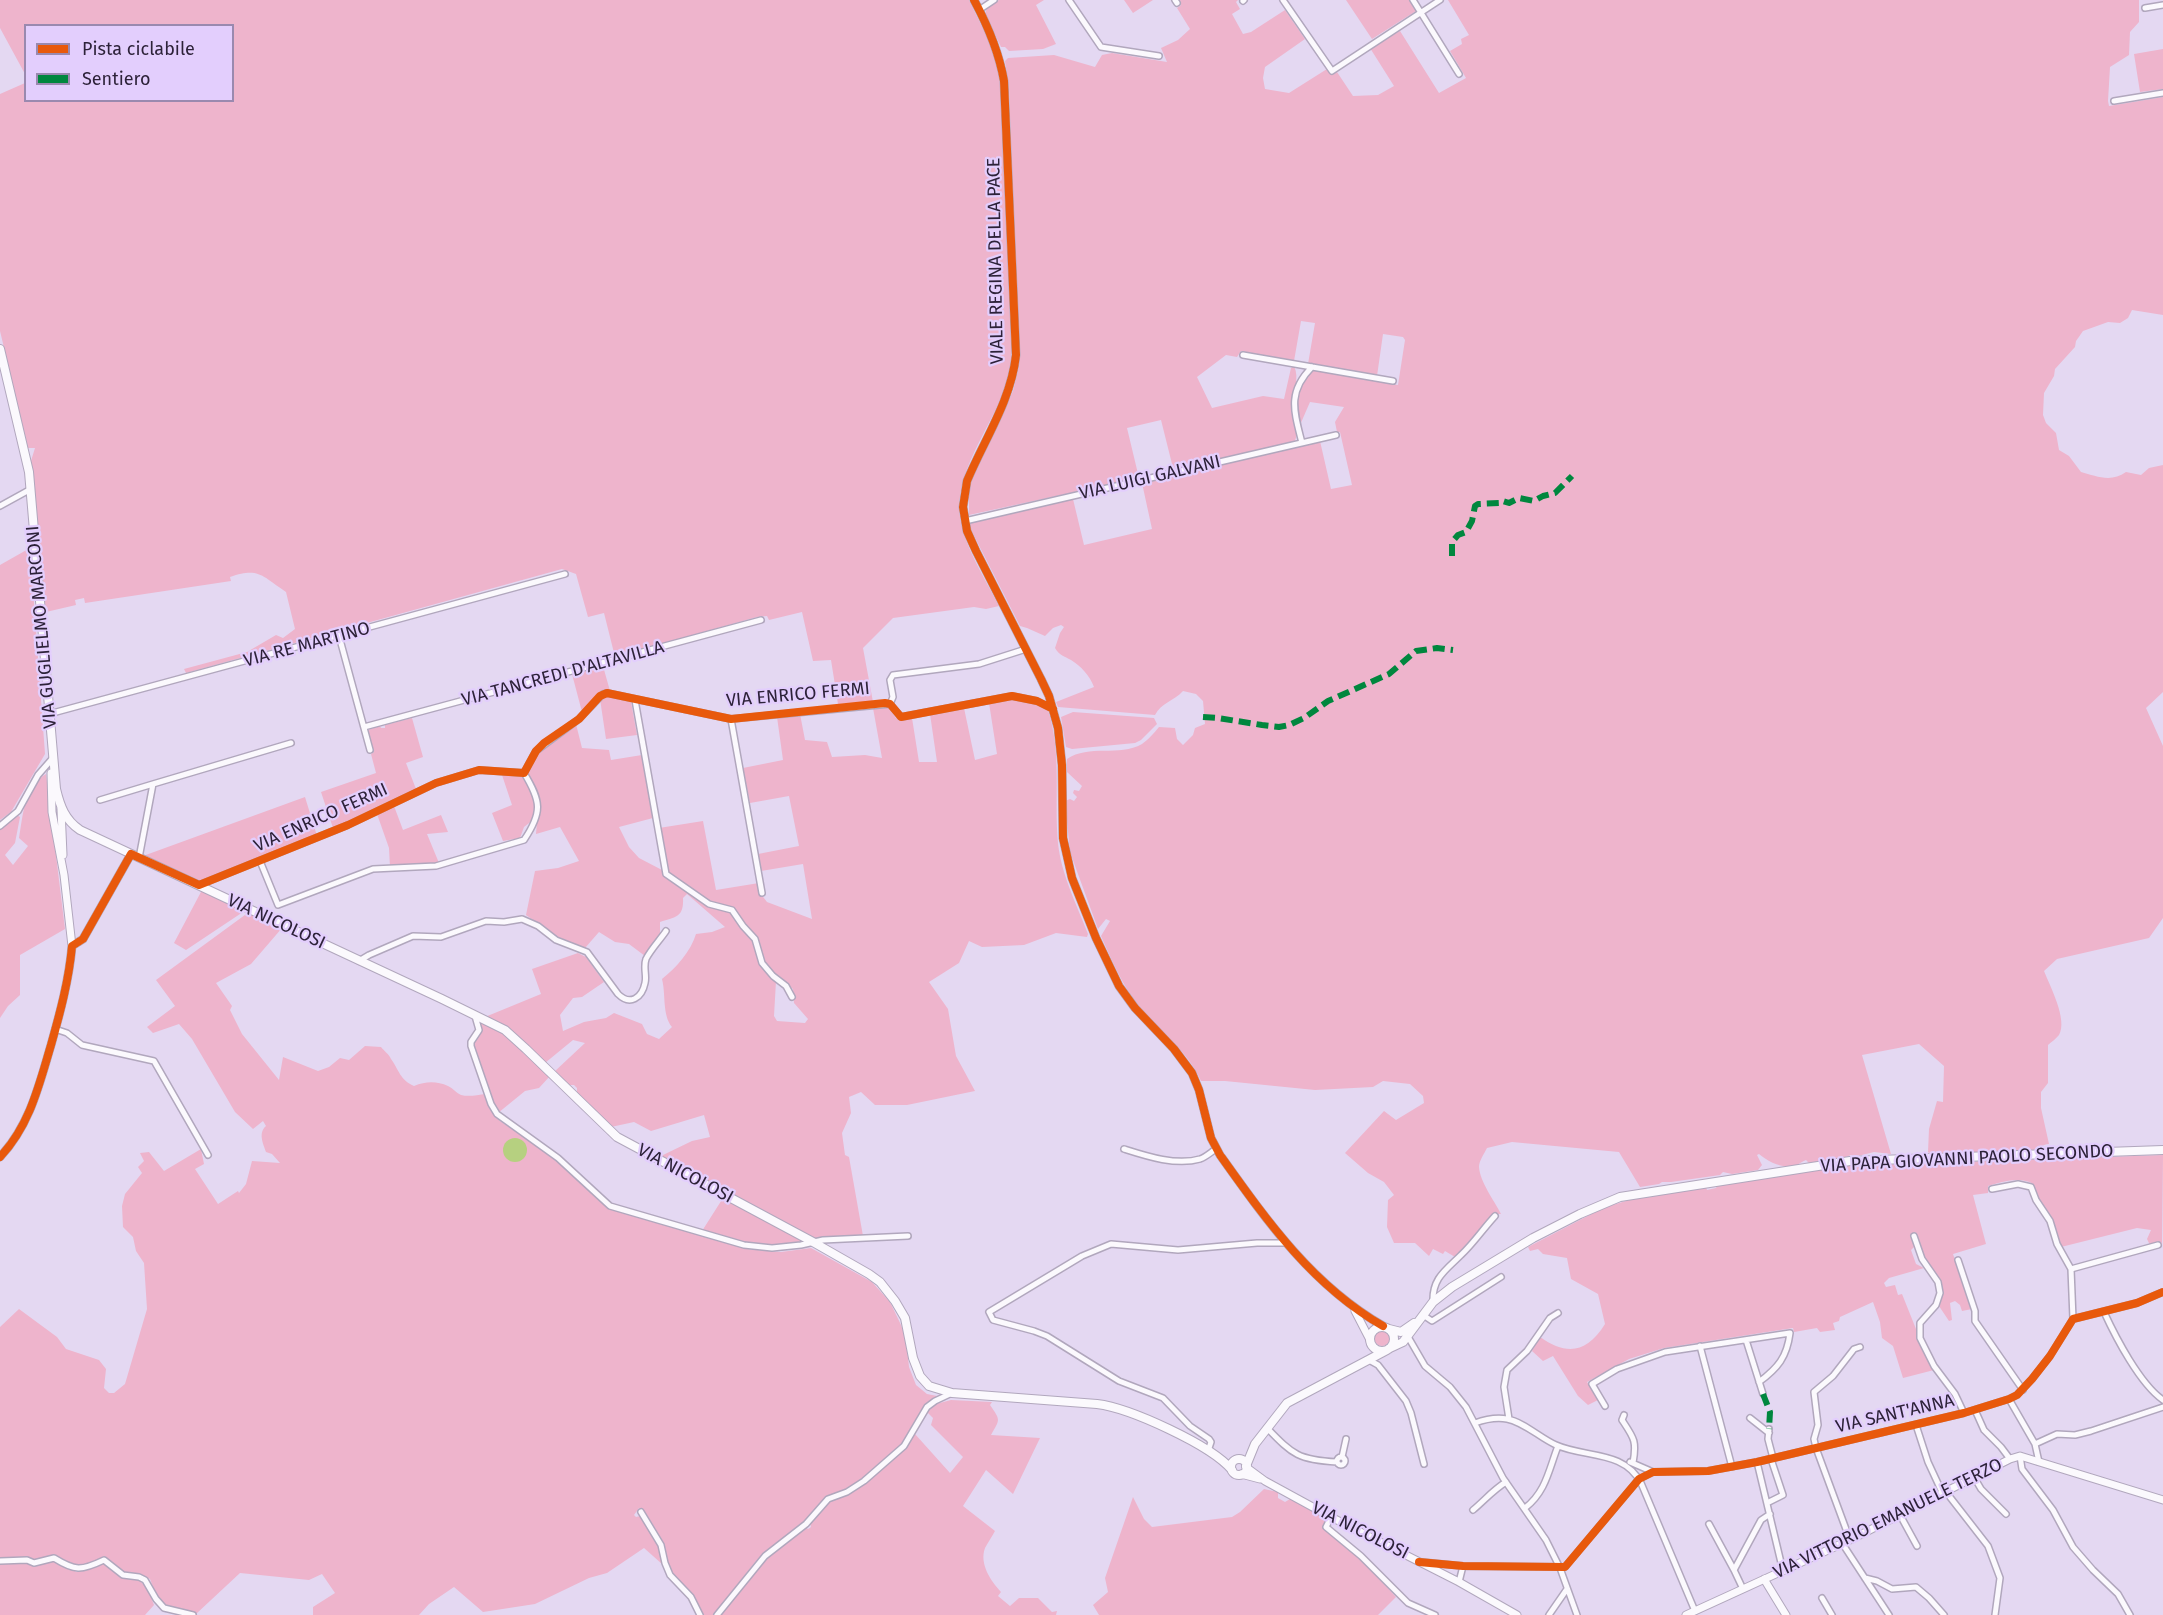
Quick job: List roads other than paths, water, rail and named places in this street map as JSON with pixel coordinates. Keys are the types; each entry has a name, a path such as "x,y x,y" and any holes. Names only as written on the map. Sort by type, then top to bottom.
{"main road":[{"name":"VIA GUGLIELMO MARCONI","path":"0,349 29,472 52,759 61,808 72,825 135,856"},
{"name":"VIA NICOLOSI","path":"135,856 505,1030 617,1137 869,1274 887,1290 905,1318 913,1358 920,1376 929,1386 952,1393 1110,1405 1142,1416 1210,1453"},
{"name":"VIA PAPA GIOVANNI PAOLO SECONDO","path":"1405,1334 1434,1302 1452,1287 1533,1238 1605,1202 1636,1193 1850,1161 2160,1150"},
{"path":"1210,1453 1236,1474 1244,1469 1255,1444 1282,1408 1292,1400 1359,1363 1403,1342 1405,1334 1379,1327 1372,1332 1370,1353 1359,1363"},
{"path":"1370,1342 1378,1350 1386,1350 1391,1346 1394,1337 1386,1328"},
{"path":"1232,1470 1232,1463 1255,1444"},
{"path":"1210,1453 1242,1460 1244,1469"}],"street":[{"name":"VIALE REGINA DELLA PACE","path":"974,0 997,51 1004,81 1016,355 1008,392 967,481 964,496 964,521 976,551 1041,679 1053,709 1062,752 1063,838 1072,878 1096,938 1119,986 1135,1008 1174,1049 1192,1073 1216,1149 1285,1243 1314,1275 1349,1304"},
{"path":"979,10 994,0"},
{"path":"1070,0 1101,47 1159,56"},
{"path":"1283,0 1332,71 1440,0"},
{"path":"1413,0 1459,74"},
{"path":"2145,8 2163,5"},
{"path":"2114,101 2163,93"},
{"path":"1243,355 1393,381"},
{"path":"1296,364 1299,380 1295,404 1302,442"},
{"path":"1299,380 1312,367"},
{"name":"VIA LUIGI GALVANI","path":"964,521 1336,435"},
{"path":"0,506 31,489"},
{"name":"VIA RE MARTINO","path":"49,714 565,574"},
{"name":"VIA TANCREDI D'ALTAVILLA","path":"364,728 761,620"},
{"path":"339,636 370,750"},
{"path":"890,704 893,697 890,680 893,675 980,664 1026,649"},
{"name":"VIA ENRICO FERMI","path":"199,885 348,825 436,783 479,770 524,773 536,751 579,719 600,696 607,693 731,719 890,704 901,717 1012,696 1037,701 1053,709"},
{"path":"635,700 666,874 709,904 732,910 755,939 762,963 786,986 792,997"},
{"path":"731,719 762,893"},
{"path":"100,800 291,742"},
{"path":"0,826 18,811 38,775 52,759"},
{"path":"52,759 52,812 64,875"},
{"path":"260,861 278,905 373,869 436,866 524,840 536,819 538,807 537,796 524,773"},
{"path":"72,946 83,939 135,856 153,784"},
{"path":"0,1157 13,1141 36,1098 70,969 72,946 64,875 61,808"},
{"path":"359,961 413,936 441,937 486,921 522,920 538,926 556,940 587,952 618,994 628,1001 636,999 644,986 645,962 666,932"},
{"path":"474,1014 479,1030 471,1046 491,1104 497,1114 558,1158 610,1206 744,1245 772,1248 813,1242 908,1236"},
{"path":"55,1029 66,1033 82,1045 154,1061 208,1155"},
{"path":"1124,1149 1185,1161 1199,1159 1216,1149"},
{"path":"1992,1189 2018,1184 2031,1187 2036,1200 2050,1221 2057,1244 2071,1269 2073,1318 2137,1303 2163,1292"},
{"path":"1434,1302 1433,1296 1440,1275 1495,1216"},
{"path":"1914,1236 1922,1259 1938,1282 1940,1293 1936,1305 1920,1323 1920,1338 1934,1366 1955,1394 1964,1413"},
{"path":"1210,1453 1209,1439 1190,1426 1163,1398 1119,1381 1034,1330 993,1320 989,1312 1082,1256 1111,1244 1178,1250 1257,1243 1285,1243"},
{"path":"2071,1269 2158,1245"},
{"path":"1958,1260 1975,1321 2023,1390"},
{"path":"1422,1316 1432,1321 1502,1277"},
{"path":"1349,1304 1386,1328"},
{"path":"1349,1304 1361,1321 1370,1342"},
{"path":"2104,1312 2114,1334 2152,1392 2163,1400"},
{"path":"1509,1419 1504,1387 1505,1376 1512,1365 1527,1351 1550,1318 1558,1313"},
{"name":"VIA SANT'ANNA","path":"1653,1472 1708,1471 1757,1462 1964,1413 2009,1399 2023,1390 2050,1356 2073,1318"},
{"path":"1605,1406 1592,1384 1631,1364 1665,1352 1790,1333 1784,1360 1759,1382"},
{"path":"1405,1334 1425,1366 1455,1393 1475,1423 1506,1482 1539,1530 1560,1568 1576,1615"},
{"path":"1746,1340 1763,1394"},
{"path":"1700,1346 1732,1467"},
{"path":"1850,1540 1816,1448 1814,1439 1818,1419 1814,1392 1833,1376 1854,1349 1860,1347"},
{"path":"1385,1373 1381,1364 1386,1350"},
{"path":"1369,1359 1385,1373 1406,1401 1424,1464"},
{"path":"717,1615 765,1556 806,1524 828,1499 847,1492 864,1481 904,1446 927,1407 952,1393"},
{"path":"2009,1399 2036,1444 2039,1461"},
{"path":"2036,1444 2057,1434 2075,1435 2091,1431 2163,1407"},
{"path":"1975,1410 1984,1430 2010,1459"},
{"path":"1624,1415 1622,1420 1636,1445 1633,1463"},
{"path":"1750,1418 1769,1431 1768,1439 1772,1458 1783,1495 1767,1503"},
{"path":"1475,1423 1488,1419 1509,1419 1558,1446 1633,1463 1653,1472"},
{"path":"1916,1425 1928,1462 1941,1490 1946,1492 1988,1546 2000,1578 1995,1615"},
{"path":"1267,1428 1287,1449 1297,1455 1307,1459 1337,1462 1340,1465 1345,1460 1342,1457 1346,1438"},
{"path":"1525,1508 1535,1499 1547,1480 1558,1446"},
{"path":"2020,1456 2022,1469 2054,1510 2073,1547 2118,1594 2130,1615"},
{"name":"VIA VITTORIO EMANUELE TERZO","path":"1686,1615 1850,1540 2020,1456 2163,1500"},
{"path":"1618,1461 1629,1467 1638,1482 1695,1611"},
{"path":"1757,1462 1784,1571"},
{"name":"VIA NICOLOSI","path":"1244,1469 1517,1615"},
{"path":"1419,1562 1463,1566 1565,1567 1638,1482 1653,1472"},
{"path":"1974,1477 1981,1489 2006,1514"},
{"path":"1473,1510 1486,1499 1489,1492 1506,1482"},
{"path":"641,1512 662,1545 666,1570 691,1597 700,1615"},
{"path":"1734,1570 1761,1520 1770,1515"},
{"path":"1900,1515 1917,1546"},
{"path":"1331,1517 1326,1527 1361,1556 1408,1603 1435,1615"},
{"path":"1709,1524 1743,1589"},
{"path":"1842,1543 1888,1615"},
{"path":"0,1561 27,1560 34,1563 54,1558 71,1569 82,1569 104,1560 123,1575 140,1577 145,1580 164,1608 193,1615"},
{"path":"1443,1574 1450,1565"},
{"path":"1459,1582 1463,1566"},
{"path":"1865,1578 1892,1589 1916,1587 1944,1615"},
{"path":"1766,1579 1786,1615"},
{"path":"1549,1615 1568,1589"},
{"path":"1822,1598 1832,1615"}]}
